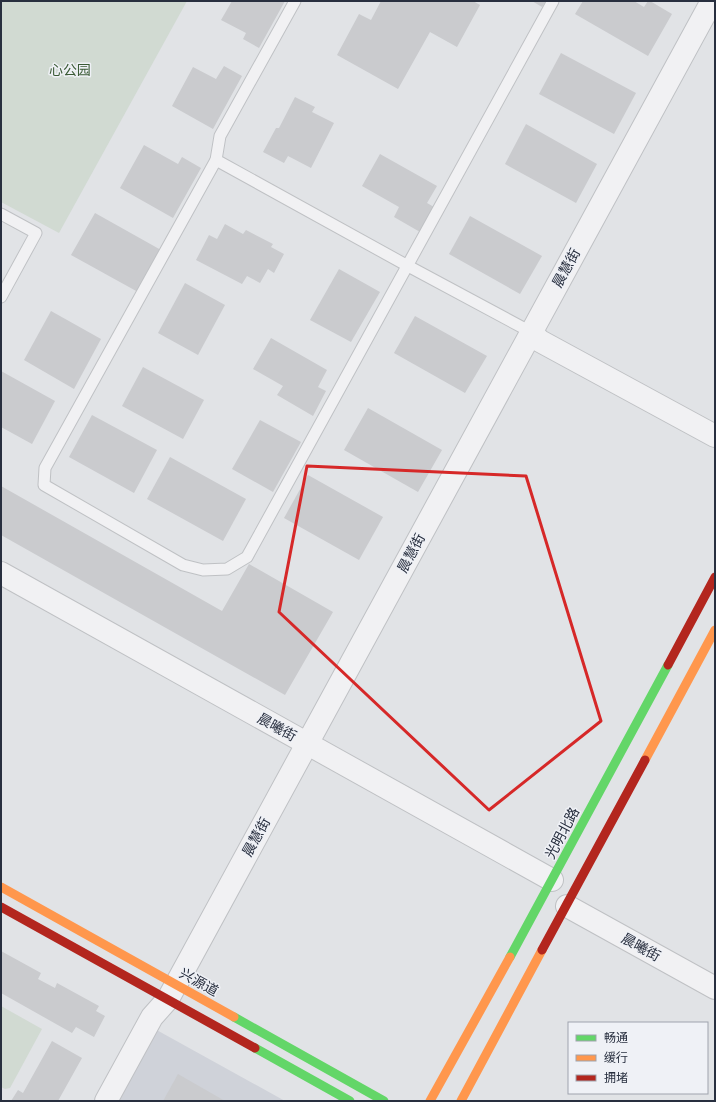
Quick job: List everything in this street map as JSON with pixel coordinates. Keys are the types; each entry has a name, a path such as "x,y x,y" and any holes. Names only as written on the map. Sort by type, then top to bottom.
{"main road":[{"name":"光明北路","path":"430,1101 715,578"},
{"path":"461,1101 715,630"},
{"name":"兴源道","path":"1,887 350,1101"},
{"name":"兴源道","path":"1,907 384,1101"}],"street":[{"name":"晨慧街","path":"539,334 712,1"},
{"name":"晨慧街","path":"120,1101 539,334 715,22"},
{"path":"539,334 715,421"},
{"path":"539,334 715,436"},
{"name":"晨曦街","path":"1,574 310,752 549,885"},
{"name":"晨曦街","path":"1,587 310,752"},
{"name":"晨曦街","path":"570,900 715,974"},
{"name":"晨曦街","path":"570,900 715,988"},
{"name":"晨慧街","path":"106,1101 152,1017 177,995"}],"lane":[{"path":"295,1 220,136 216,160 45,468 44,485 183,565 203,570 227,569 247,557 553,1"},
{"path":"216,160 408,266 539,334"},
{"path":"1,214 36,233 1,297"}],"highlighted area":[{"path":"307,466 526,476 601,721 489,810 279,612"}],"shaded area":[{"path":"153,1028 285,1101 112,1101"}],"green space":[{"name":"心公园","path":"1,1 187,1 59,233 1,202"},
{"path":"1,1006 42,1029 10,1088 5,1089 1,1087"}],"building":[{"path":"232,1 285,1 259,48 243,39 246,33 221,20"},
{"path":"381,1 473,1 480,5 457,47 430,32 398,89 337,55 359,14 371,20"},
{"path":"532,1 546,1 542,7"},
{"path":"583,1 634,1 644,7 648,1 650,1 672,14 648,56 575,14"},
{"path":"561,53 636,93 614,134 539,94"},
{"path":"224,66 242,76 213,129 172,106 193,67 216,79"},
{"path":"295,97 315,107 312,112 334,123 311,168 288,156 284,163 263,152 276,128 279,128"},
{"path":"526,124 597,164 576,203 505,164"},
{"path":"144,145 178,164 182,157 201,168 173,218 120,188"},
{"path":"380,154 437,186 427,203 434,207 420,232 394,217 399,207 362,186"},
{"path":"95,213 161,250 138,292 71,255"},
{"path":"470,216 542,256 520,294 449,254"},
{"path":"225,224 243,234 246,230 273,244 271,247 284,254 274,273 268,269 260,283 247,276 242,284 196,260 209,235 217,239"},
{"path":"339,269 380,292 351,342 310,320"},
{"path":"185,283 225,305 198,355 158,333"},
{"path":"51,311 101,339 74,389 24,360"},
{"path":"415,316 487,356 465,393 394,353"},
{"path":"271,338 327,370 318,387 326,391 313,416 277,395 283,386 253,369"},
{"path":"143,367 204,400 183,439 122,406"},
{"path":"1,371 55,401 32,444 1,427"},
{"path":"368,408 442,450 418,492 344,450"},
{"path":"92,415 157,450 134,493 69,457"},
{"path":"260,420 301,442 273,492 232,469"},
{"path":"170,457 246,499 223,541 147,499"},
{"path":"308,475 383,517 359,560 284,518"},
{"path":"1,486 222,611 249,564 333,612 285,695 1,535"},
{"path":"1,951 41,973 38,979 55,988 57,983 99,1006 96,1011 105,1016 94,1037 76,1027 72,1033 1,993"},
{"path":"52,1041 82,1058 58,1101 11,1101 18,1090 23,1093"},
{"path":"178,1074 225,1101 163,1101"}],"traffic: fast":[{"path":"510,957 668,665"},
{"path":"234,1017 384,1101"},
{"path":"255,1048 350,1101"}],"traffic: slow":[{"path":"645,760 715,630"},
{"path":"1,887 234,1017"},
{"path":"461,1101 542,950"},
{"path":"430,1101 510,957"}],"traffic: jam":[{"path":"668,665 715,577"},
{"path":"542,950 645,760"},
{"path":"1,907 255,1048"}]}
